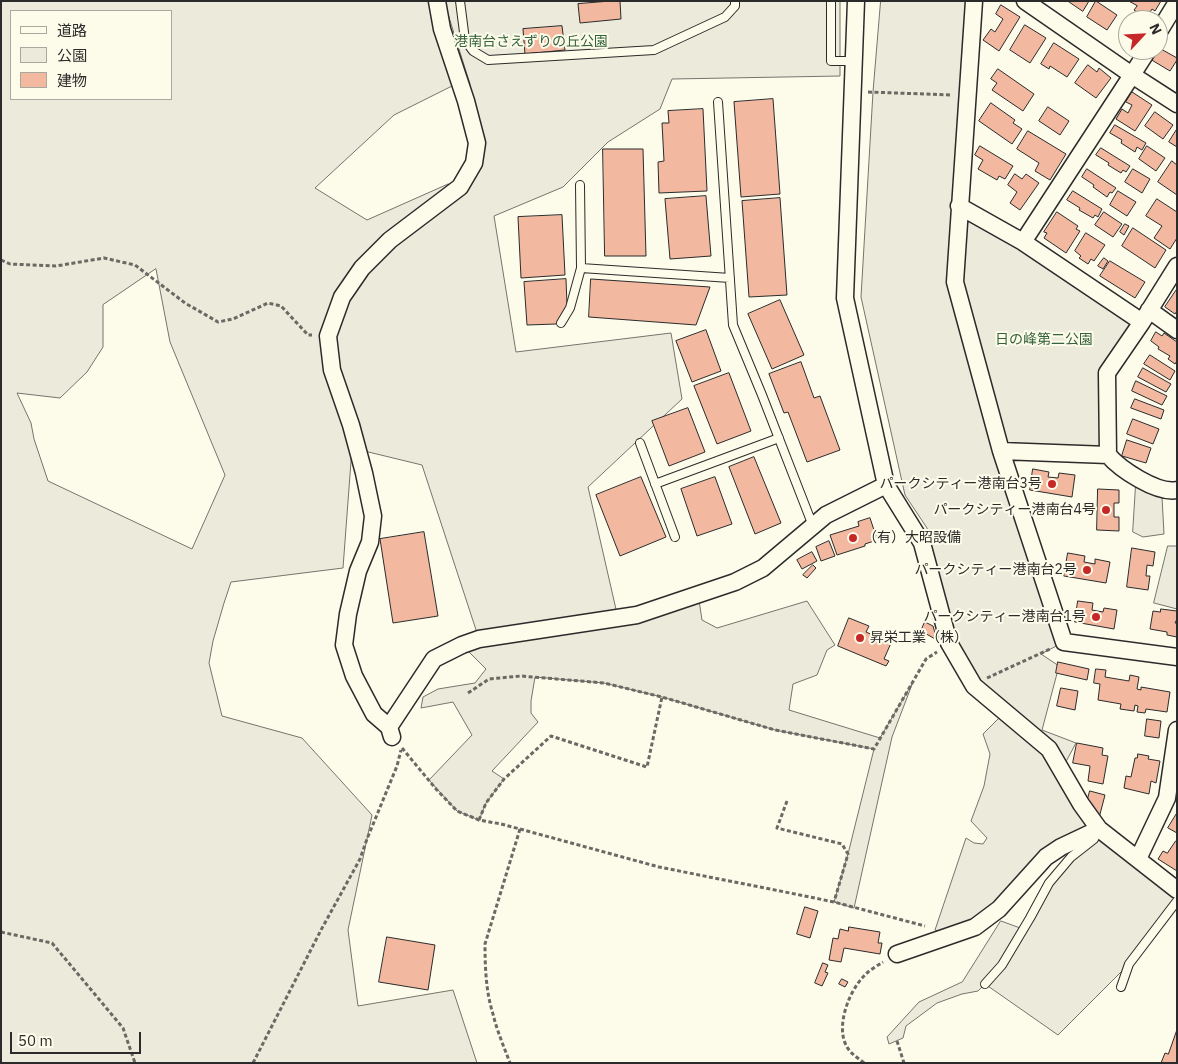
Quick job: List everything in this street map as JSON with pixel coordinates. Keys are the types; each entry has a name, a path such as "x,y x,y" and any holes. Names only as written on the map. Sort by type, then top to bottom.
{"street":[{"path":"437,1 441,26 466,101 477,143 474,163 460,187 390,240 362,268 342,297 328,336 332,370 351,425 373,516 370,542 358,572 348,614 344,646 354,676 374,714 391,732 434,659 462,645 479,639 637,615 735,582 762,568 826,515 886,485"},
{"path":"856,1 845,298 886,485 922,543 949,643 974,686 1048,750 1081,804 1099,829 1177,890"},
{"path":"974,1 955,282 1001,451 1064,642 1177,657"},
{"path":"1024,1 1177,104"},
{"path":"1168,17 1177,2"},
{"path":"1023,242 1142,60"},
{"path":"959,206 1146,316 1177,330"},
{"path":"1177,266 1107,373 1108,454 1115,463 1144,483 1172,491 1177,490"},
{"path":"1001,451 1108,454"},
{"path":"1138,859 1167,798 1177,730"},
{"path":"897,954 973,928 999,909 1046,857 1061,847 1099,829"}],"lane":[{"path":"460,1 465,40 472,51 488,60 654,50 725,17 735,6 735,1"},
{"path":"831,1 831,61 854,61"},
{"path":"718,102 732,325 762,395 813,526"},
{"path":"561,323 570,308 581,268 580,186"},
{"path":"581,268 730,278"},
{"path":"655,484 779,438"},
{"path":"640,443 675,537"},
{"path":"985,984 1002,965 1049,882 1071,857 1094,839 1099,829"},
{"path":"1121,988 1129,964 1177,901"}],"path":[{"path":"853,91 967,96"},
{"path":"1,260 10,264 56,266 104,258 135,265 185,303 218,322 233,319 268,303 281,306 308,335"},
{"path":"468,693 489,678 521,676 604,683 662,697 775,730 874,749 926,659 949,643"},
{"path":"981,681 1055,647"},
{"path":"479,820 486,803 504,779 552,736 647,767 662,697"},
{"path":"391,732 436,789 457,811 479,820 501,824 659,867 834,902 922,925 951,936"},
{"path":"253,1063 320,930 360,859 366,839 397,766 401,749 391,732"},
{"path":"786,801 777,828 842,844 848,854 834,902"},
{"path":"510,1063 493,1015 489,996 485,944 520,829"},
{"path":"1,932 52,943 123,1028 135,1063"},
{"path":"864,1063 853,1055 846,1046 842,1028 846,1008 854,990 864,975 897,954"},
{"path":"897,1041 904,1063"}],"green space":[{"name":"港南台さえずりの丘公園","path":"1,1 437,1 460,82 394,115 315,188 367,220 448,184 460,187 474,163 466,101 470,84 445,1 840,1 840,76 672,79 660,109 608,142 563,187 494,216 516,352 671,333 682,399 588,487 618,618 698,594 702,620 717,628 807,601 835,645 827,650 817,675 793,684 789,710 880,738 913,682 892,737 854,908 834,902 874,749 775,730 662,697 604,683 535,677 531,713 538,722 492,771 504,779 486,803 479,820 457,811 429,780 472,735 453,702 421,708 423,697 438,689 475,683 486,669 462,645 479,639 422,465 352,448 343,568 231,582 213,641 209,663 222,716 302,738 372,815 348,930 358,1006 453,990 477,1063 1,1063","holes":["156,269 170,342 225,475 192,549 48,481 34,439 31,423 17,393 60,398 87,372 103,347 103,305"]},
{"name":"日の峰第二公園","path":"881,1 974,1 959,206 1142,322 1107,373 1108,455 1002,451 1064,642 1041,654 1059,666 1042,730 1076,743 1061,771 1099,829 1061,847 999,909 951,935 935,930 966,838 974,843 983,844 987,838 971,821 984,786 990,754 983,734 1005,712 949,643 927,528 905,495 861,297 873,92"},
{"path":"1001,921 1023,929 985,984 978,991 962,994 937,1003 906,1026 903,1038 889,1044 887,1037 919,1002 962,982"}],"shaded area":[{"path":"1136,484 1162,497 1164,534 1143,537 1133,532"},
{"path":"1168,546 1177,546 1177,609 1154,603"},
{"path":"1099,829 1177,890 1177,901 1129,964 1058,1035 985,984 1002,965 1049,883"}],"building":[{"path":"620,1 621,19 580,23 578,4"},
{"path":"1068,1 1089,1 1083,11"},
{"path":"1096,1 1117,15 1107,30 1087,17"},
{"path":"1129,1 1161,1 1156,10 1134,10 1137,6"},
{"path":"1001,5 1020,17 999,51 983,40 991,29 995,32 1003,19 996,14"},
{"path":"1025,25 1046,38 1030,63 1010,50"},
{"path":"562,26 565,50 525,54 523,29"},
{"path":"1054,43 1079,59 1067,77 1050,66 1049,69 1041,64"},
{"path":"1168,53 1177,58 1170,71 1152,60 1168,60"},
{"path":"1088,65 1097,72 1099,68 1111,78 1096,98 1075,83"},
{"path":"998,69 1034,94 1023,111 992,90 997,83 991,79"},
{"path":"1132,92 1152,105 1135,131 1116,119 1122,109 1128,113 1132,105 1126,102"},
{"path":"773,99 780,194 741,197 734,102"},
{"path":"991,103 1015,120 1013,123 1022,129 1012,144 979,121"},
{"path":"1048,107 1069,121 1060,135 1039,121"},
{"path":"703,109 707,191 659,193 658,162 664,161 662,123 669,123 668,111"},
{"path":"1155,112 1173,125 1163,139 1145,126"},
{"path":"1115,125 1146,143 1142,150 1137,147 1135,152 1121,143 1122,140 1110,133"},
{"path":"1177,129 1177,147 1169,142"},
{"path":"1028,131 1066,154 1050,180 1035,171 1039,163 1017,149"},
{"path":"980,146 1013,166 1005,179 999,176 997,180 978,169 983,160 975,155"},
{"path":"1147,146 1165,158 1156,171 1139,159"},
{"path":"1101,148 1130,166 1126,172 1123,170 1121,173 1096,155"},
{"path":"603,149 643,149 646,256 605,256"},
{"path":"1172,161 1177,165 1177,195 1158,182"},
{"path":"1087,169 1116,188 1107,197 1082,177"},
{"path":"1133,169 1150,179 1142,193 1125,182"},
{"path":"1015,174 1022,179 1026,174 1039,183 1020,210 1010,203 1017,192 1008,185"},
{"path":"1073,191 1102,209 1098,217 1095,215 1093,218 1067,200"},
{"path":"1118,191 1136,202 1127,216 1110,205"},
{"path":"706,196 711,256 670,259 665,199"},
{"path":"780,198 787,295 749,297 742,201"},
{"path":"1157,199 1177,212 1177,238 1170,249 1154,238 1162,226 1146,216"},
{"path":"1057,212 1078,226 1076,229 1080,231 1066,253 1044,238 1047,233 1044,232"},
{"path":"1104,212 1122,224 1113,237 1095,225"},
{"path":"562,215 565,275 521,278 518,217"},
{"path":"1125,224 1129,226 1124,235 1120,232"},
{"path":"1133,228 1166,250 1155,268 1122,246"},
{"path":"1086,233 1105,245 1094,261 1091,259 1088,264 1079,258 1081,256 1075,251"},
{"path":"1104,258 1108,261 1103,269 1098,266"},
{"path":"1110,261 1145,282 1135,298 1100,276"},
{"path":"566,279 567,305 556,324 527,325 524,282"},
{"path":"591,279 710,287 696,325 589,317"},
{"path":"1177,289 1177,311 1175,314 1165,307"},
{"path":"780,300 804,355 772,369 748,314"},
{"path":"706,330 721,371 692,382 676,341"},
{"path":"1156,332 1162,336 1164,333 1177,342 1177,361 1175,364 1168,359 1170,356 1158,349 1159,347 1151,341"},
{"path":"1150,355 1175,371 1170,380 1144,364"},
{"path":"801,362 814,398 820,396 840,450 807,462 788,412 784,413 769,374"},
{"path":"1143,368 1171,384 1166,392 1138,377"},
{"path":"729,373 751,431 717,444 694,386"},
{"path":"1136,381 1167,396 1162,405 1132,391"},
{"path":"1135,399 1164,410 1161,419 1131,408"},
{"path":"688,408 705,452 669,466 652,421"},
{"path":"1133,419 1159,429 1153,444 1127,434"},
{"path":"1127,440 1151,448 1146,463 1122,456"},
{"path":"754,457 781,523 755,534 729,467"},
{"name":"パークシティー港南台3号","path":"1033,469 1049,472 1048,477 1058,478 1059,473 1075,475 1072,497 1030,490"},
{"path":"641,477 666,537 620,556 596,495"},
{"path":"715,477 732,524 697,536 681,489"},
{"name":"パークシティー港南台4号","path":"1098,489 1119,490 1119,503 1114,503 1114,517 1119,517 1119,531 1097,530"},
{"name":"（有）大昭設備","path":"870,518 876,536 874,541 837,555 830,535 859,526 858,522"},
{"path":"424,532 438,616 393,623 380,539"},
{"path":"829,541 835,556 821,561 816,547"},
{"path":"1132,548 1155,552 1153,566 1147,565 1146,576 1150,576 1148,590 1127,587"},
{"path":"812,552 817,561 802,569 797,560"},
{"name":"パークシティー港南台2号","path":"1068,553 1085,556 1084,562 1095,564 1095,559 1110,562 1106,583 1064,576"},
{"path":"813,565 816,568 807,578 803,575"},
{"name":"パークシティー港南台1号","path":"1078,601 1093,603 1092,610 1103,612 1104,608 1117,610 1114,629 1075,622"},
{"path":"1161,609 1177,611 1175,623 1177,623 1177,637 1167,635 1167,632 1150,629 1153,611 1160,612"},
{"name":"昇栄工業（株）","path":"849,618 869,626 866,632 891,643 884,659 889,661 886,666 838,646"},
{"path":"925,622 933,626 937,640 921,631"},
{"path":"1058,662 1089,669 1087,680 1056,673"},
{"path":"1096,669 1106,670 1105,677 1129,681 1130,675 1139,677 1137,689 1141,690 1141,687 1170,692 1167,712 1146,709 1145,713 1137,712 1138,706 1135,705 1134,711 1120,709 1121,704 1098,700 1100,684 1094,683"},
{"path":"1061,688 1078,691 1075,710 1057,706"},
{"path":"1147,719 1161,721 1159,738 1145,736"},
{"path":"1077,743 1103,748 1102,755 1108,756 1103,784 1088,781 1090,766 1073,763"},
{"path":"1138,754 1149,756 1148,759 1160,761 1156,783 1151,781 1149,794 1124,788 1126,776 1131,777 1135,758 1137,758"},
{"path":"1090,791 1105,795 1099,818 1087,802"},
{"path":"1177,813 1177,833 1168,828"},
{"path":"1176,841 1177,871 1158,859 1163,851 1167,853"},
{"path":"805,907 818,911 810,938 797,934"},
{"path":"849,927 880,932 878,943 882,943 880,954 844,948 841,962 829,960 833,938 838,939 840,929 848,931"},
{"path":"387,937 435,945 428,990 379,982"},
{"path":"823,963 828,965 825,972 828,973 822,986 815,983"},
{"path":"842,979 848,982 845,987 839,984"},
{"path":"1177,1030 1177,1063 1161,1063 1165,1053 1168,1054"}],"place":[{"name":"パークシティー港南台3号","path":"1052,484"},
{"name":"パークシティー港南台4号","path":"1106,510"},
{"name":"（有）大昭設備","path":"853,538"},
{"name":"パークシティー港南台2号","path":"1087,570"},
{"name":"パークシティー港南台1号","path":"1096,617"},
{"name":"昇栄工業（株）","path":"860,638"}]}
